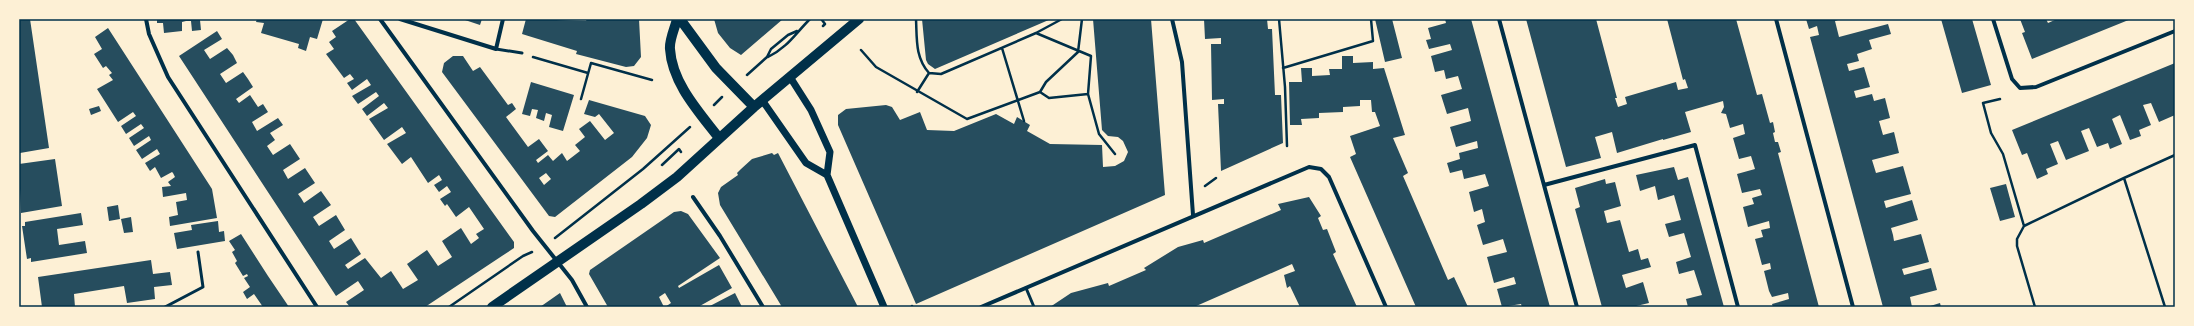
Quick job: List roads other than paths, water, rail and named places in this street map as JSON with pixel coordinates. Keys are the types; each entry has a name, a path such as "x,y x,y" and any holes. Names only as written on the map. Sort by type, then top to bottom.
{"main road":[{"path":"679,19 716,68 754,107"},
{"path":"679,19 669,48 674,70 683,88 719,138"},
{"path":"492,307 641,204 677,177 762,100 859,19"}],"street":[{"path":"146,19 149,34 168,77 317,307"},
{"path":"380,19 533,231 558,261 587,307"},
{"path":"400,19 496,49 504,19"},
{"path":"1172,19 1182,62 1193,215"},
{"path":"1499,19 1577,307"},
{"path":"1776,19 1853,307"},
{"path":"1993,19 2012,79 2020,88 2036,87 2175,31"},
{"path":"790,77 811,110 830,152 827,175 884,307"},
{"path":"762,100 806,163 827,175"},
{"path":"1544,185 1695,145 1738,307"},
{"path":"981,307 1303,168 1314,167 1321,169 1329,177 1386,307"},
{"path":"693,197 720,236 763,307"}],"lane":[{"path":"496,49 522,53"},
{"path":"165,307 203,287 198,252"},
{"path":"1026,288 1034,307"}]}
